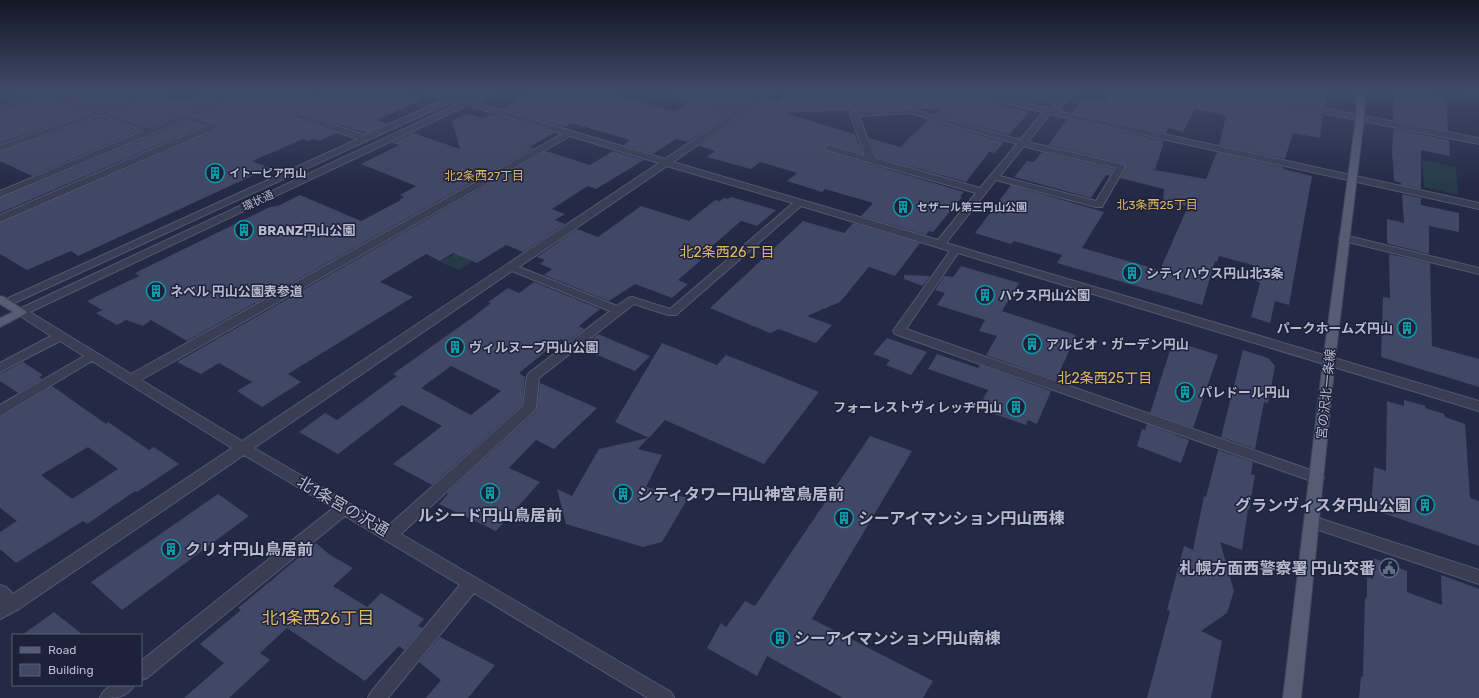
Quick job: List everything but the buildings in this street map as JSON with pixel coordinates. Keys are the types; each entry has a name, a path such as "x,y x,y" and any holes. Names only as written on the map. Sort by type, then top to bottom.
{"main road":[{"name":"宮の沢北一条線","path":"1292,698 1329,361 1359,123"},
{"path":"2,303 21,312"},
{"path":"0,323 21,312"}],"street":[{"path":"0,148 73,123"},
{"path":"127,123 150,131"},
{"path":"0,194 171,123"},
{"path":"0,219 214,126 203,123"},
{"path":"318,123 366,138"},
{"name":"環状通","path":"2,303 400,123"},
{"name":"環状通","path":"21,312 426,123"},
{"path":"534,123 1479,406"},
{"path":"0,592 6,608 726,123"},
{"path":"857,123 871,159"},
{"path":"952,123 1121,167 1099,205 994,177"},
{"path":"940,244 1041,123"},
{"path":"1103,123 1479,206"},
{"path":"1384,123 1479,141"},
{"path":"132,379 569,133"},
{"path":"829,148 983,192"},
{"path":"390,534 529,408 533,376 632,300 672,313 800,202"},
{"path":"1344,238 1479,271"},
{"path":"956,249 899,331 1317,478"},
{"path":"511,267 618,310"},
{"name":"北1条宮の沢通","path":"21,312 243,448 665,698"},
{"path":"0,368 60,336"},
{"path":"0,411 92,356"},
{"path":"142,671 346,508"},
{"path":"1312,522 1479,577"},
{"path":"377,698 472,583"},
{"path":"109,698 124,686"}],"shaded area":[{"path":"1422,160 1456,167 1458,195 1424,187"},
{"path":"458,252 475,258 470,261 472,262 459,270 440,262"}],"place":[{"name":"イトーピア円山","path":"215,173"},
{"name":"セザール第三円山公園","path":"903,207"},
{"name":"BRANZ円山公園","path":"244,230"},
{"name":"シティハウス円山北3条","path":"1132,273"},
{"name":"ネベル 円山公園表参道","path":"156,291"},
{"name":"ハウス円山公園","path":"985,295"},
{"name":"パークホームズ円山","path":"1407,328"},
{"name":"アルビオ・ガーデン円山","path":"1032,344"},
{"name":"ヴィルヌーブ円山公園","path":"455,347"},
{"name":"パレドール円山","path":"1185,392"},
{"name":"フォーレストヴィレッヂ円山","path":"1016,407"},
{"name":"ルシード円山鳥居前","path":"490,493"},
{"name":"シティタワー円山神宮鳥居前","path":"623,494"},
{"name":"グランヴィスタ円山公園","path":"1425,505"},
{"name":"シーアイマンション円山西棟","path":"844,518"},
{"name":"クリオ円山鳥居前","path":"171,549"},
{"name":"札幌方面西警察署 円山交番","path":"1389,568"},
{"name":"シーアイマンション円山南棟","path":"780,638"}],"district":[{"name":"北2条西27丁目","path":"484,176"},
{"name":"北3条西25丁目","path":"1157,205"},
{"name":"北2条西26丁目","path":"727,252"},
{"name":"北2条西25丁目","path":"1105,378"},
{"name":"北1条西26丁目","path":"318,618"}]}
